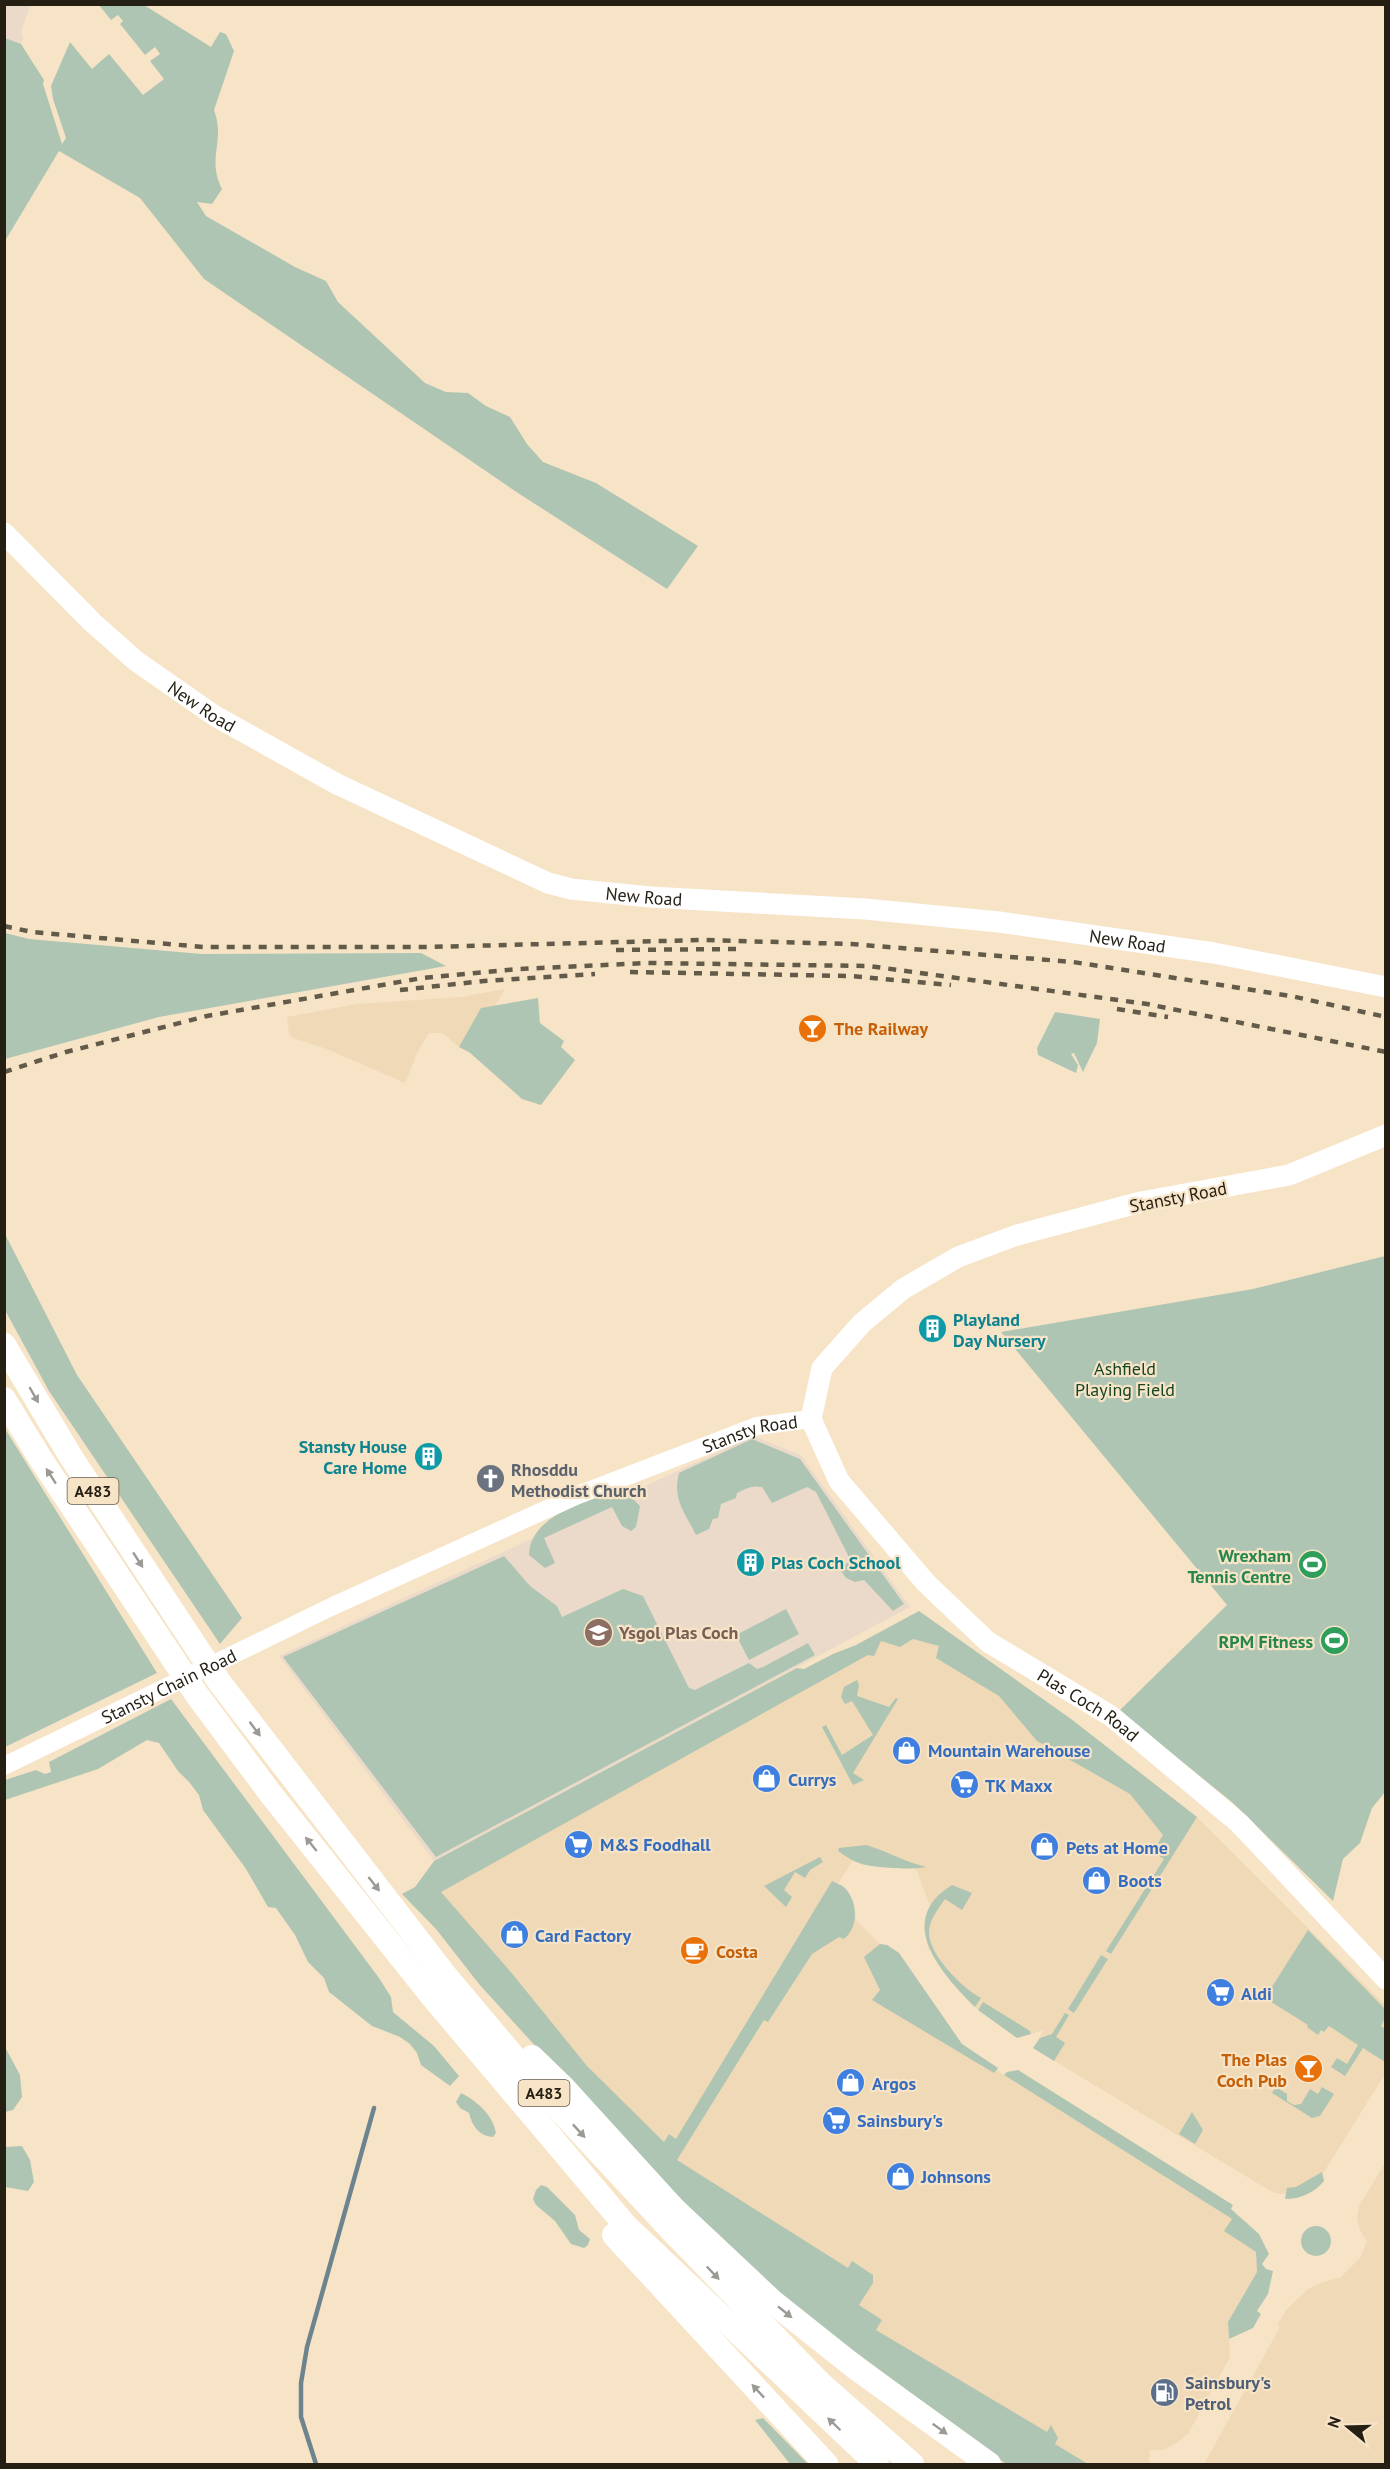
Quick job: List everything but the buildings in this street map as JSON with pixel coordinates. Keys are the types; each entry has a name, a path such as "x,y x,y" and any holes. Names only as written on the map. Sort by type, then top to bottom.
{"highway":[{"name":"A483","path":"4,1345 70,1457 220,1683 445,1975 545,2094 676,2235 821,2384 912,2464"},
{"name":"A483","path":"4,1399 40,1458 197,1695 270,1793 412,1971 626,2226 877,2464"},
{"name":"A483","path":"412,1971 499,2094 574,2190 664,2291 826,2464"},
{"name":"A483","path":"445,1975 563,2087 674,2209 773,2302 856,2368 989,2464"}],"main road":[{"name":"New Road","path":"4,533 92,622 136,661 215,716 337,784 548,883 571,889 651,897 865,909 999,922 1215,953 1386,987"},
{"name":"Stansty Road","path":"811,1419 822,1368 862,1323 903,1288 958,1257 1017,1235 1141,1202 1289,1174 1386,1135"},
{"name":"Plas Coch Road","path":"811,1419 838,1480 926,1583 988,1642 1111,1716 1239,1823 1386,1979"}],"street":[{"name":"Stansty Road","path":"333,1606 578,1495 758,1426 811,1419"},
{"name":"Stansty Chain Road","path":"4,1766 333,1606"}],"shaded area":[{"path":"4,5 37,5 30,7 21,31 23,38 21,44 5,38"},
{"path":"505,989 468,1052 442,1033 429,1033 418,1051 405,1083 327,1049 293,1038 289,1034 287,1017 357,1004 461,997"},
{"name":"Ysgol Plas Coch","path":"753,1436 801,1455 910,1607 434,1861 279,1656"},
{"path":"919,1611 1071,1719 1197,1817 1385,2005 1385,2074 1322,2175 1295,2194 1281,2194 1272,2192 1033,2048 1044,2030 1017,2038 975,2007 951,1982 928,1948 924,1927 930,1906 916,1869 873,1866 853,1860 838,1884 844,1887 852,1900 856,1920 880,1944 887,1945 899,1953 962,2044 1004,2075 1232,2219 1225,2231 1256,2252 1257,2272 1228,2322 1230,2357 1188,2434 1163,2450 1150,2450 1149,2464 1037,2464 782,2282 415,1887"},
{"path":"1385,2163 1385,2464 1204,2464 1280,2327 1277,2325 1286,2310 1308,2289 1341,2277 1360,2258 1367,2242 1359,2228 1357,2217 1359,2206"}],"green space":[{"path":"99,5 144,5 211,47 220,32 226,34 234,51 214,110 218,131 216,168 222,189 212,204 197,202 206,216 295,267 326,281 338,302 425,383 446,392 468,393 486,406 510,417 527,444 543,462 596,483 698,546 667,589 518,493 204,279 140,198 59,151 5,241 5,38 21,44 44,80 43,84 62,144 66,138 51,86 70,42 92,69 109,54 143,95 164,79 150,61 160,54 155,47 145,55 120,24 123,21 118,15 111,20"},
{"path":"5,933 29,939 202,954 421,953 446,966 159,1017 5,1059"},
{"path":"538,998 540,1023 564,1041 561,1047 575,1060 541,1105 522,1099 469,1052 459,1047 481,1008"},
{"path":"1055,1012 1100,1019 1097,1043 1083,1072 1074,1053 1071,1054 1078,1065 1076,1073 1038,1055 1037,1048"},
{"path":"5,1234 77,1375 242,1618 220,1644 49,1391 5,1310"},
{"name":"Ashfield Playing Field","path":"1385,1256 1385,1792 1372,1808 1360,1843 1343,1859 1333,1901 1232,1802 1119,1711 1227,1605 1001,1332 1253,1289"},
{"path":"4,1427 157,1673 5,1747 4,1747"},
{"path":"752,1439 800,1459 904,1604 893,1611 864,1580 855,1582 846,1578 839,1568 851,1561 816,1492 807,1487 772,1503 762,1487 746,1489 737,1493 736,1498 721,1504 718,1518 713,1519 709,1529 696,1535 678,1498 679,1473"},
{"path":"602,1493 632,1498 640,1506 636,1527 631,1531 622,1526 612,1507 544,1538 555,1563 545,1568 529,1555 531,1543 545,1523 567,1509"},
{"path":"504,1556 530,1586 557,1606 562,1617 623,1589 643,1596 689,1688 695,1690 749,1663 757,1669 763,1667 808,1643 815,1655 436,1857 283,1657"},
{"path":"786,1609 799,1634 749,1660 736,1635"},
{"path":"919,1611 1071,1719 1197,1817 1111,1954 1106,1951 1164,1859 1153,1852 1163,1835 1130,1794 1037,1741 999,1696 936,1658 939,1646 913,1639 900,1647 881,1641 874,1656 868,1655 441,1892 510,1971 587,2066 664,2142 669,2134 676,2139 832,1881 845,1888 852,1900 855,1914 849,1934 844,1939 839,1937 812,1954 768,2022 764,2020 677,2160 848,2268 852,2261 873,2275 873,2283 859,2305 882,2320 876,2330 1047,2432 1051,2425 1058,2438 1055,2444 1088,2464 1006,2464 861,2356 775,2297 558,2071 479,1984 436,1929 402,1894 415,1887 434,1861 797,1668 804,1669 856,1645"},
{"path":"857,1680 859,1685 857,1696 889,1707 896,1698 898,1699 853,1773 864,1780 853,1785 822,1727 826,1725 842,1755 873,1735 852,1701 845,1704 841,1697 844,1687"},
{"path":"171,1699 379,1978 391,1997 393,2012 434,2046 459,2076 450,2086 421,2065 417,2053 410,2044 400,2037 372,2026 329,1992 324,1978 308,1962 295,1935 276,1908 268,1907 246,1869 203,1810 199,1795 178,1771 159,1743 147,1740 98,1769 5,1800 5,1780 36,1770 45,1774 51,1772 49,1762"},
{"path":"866,1845 926,1867 892,1868 865,1865 838,1851 839,1848"},
{"path":"820,1857 823,1862 810,1870 805,1878 795,1872 784,1890 792,1897 786,1907 764,1886"},
{"path":"952,1885 972,1893 962,1910 945,1899 934,1915 929,1933 930,1942 940,1961 956,1979 981,1998 975,2007 938,1964 929,1948 925,1931 926,1915 935,1899"},
{"path":"1308,1930 1385,2009 1385,2018 1381,2026 1385,2029 1385,2062 1363,2048 1345,2076 1331,2067 1337,2058 1347,2064 1358,2045 1329,2026 1324,2032 1321,2030 1318,2035 1307,2027 1308,2025 1265,1998"},
{"path":"880,1944 887,1945 899,1953 962,2044 998,2068 994,2073 872,2000 880,1990 864,1957"},
{"path":"1101,1955 1108,1959 1074,2013 1068,2009"},
{"path":"983,2002 1030,2031 1031,2034 1017,2038 978,2010"},
{"path":"1065,2013 1069,2015 1056,2037 1065,2043 1054,2061 1033,2048 1040,2038 1052,2034"},
{"path":"5,2047 20,2075 22,2097 13,2110 5,2112"},
{"path":"1018,2070 1233,2205 1231,2209 1259,2234 1269,2254 1262,2264 1266,2269 1273,2271 1268,2294 1257,2311 1261,2314 1253,2328 1229,2339 1228,2322 1257,2272 1256,2252 1224,2231 1232,2219 1004,2075 1007,2072"},
{"path":"1276,2087 1287,2094 1287,2101 1294,2105 1301,2104 1310,2089 1318,2094 1322,2087 1334,2094 1320,2116 1312,2118 1272,2093"},
{"path":"461,2093 478,2104 492,2120 496,2133 493,2137 480,2132 474,2126 469,2113 460,2108 456,2102"},
{"path":"1192,2112 1203,2130 1195,2144 1179,2134"},
{"path":"22,2146 30,2160 34,2182 28,2191 5,2187 5,2147"},
{"path":"1322,2172 1324,2181 1316,2189 1296,2198 1285,2199 1287,2188 1296,2187"},
{"path":"541,2185 547,2187 575,2215 579,2230 590,2239 584,2248 571,2244 555,2221 536,2205 533,2199 536,2190"},
{"path":"1316,2226 1322,2227 1330,2235 1330,2247 1322,2255 1316,2256 1310,2255 1302,2247 1301,2241 1302,2235 1310,2227"},
{"path":"763,2418 808,2464 790,2464 755,2420"}],"waterway":[{"path":"316,2464 301,2417 301,2383 307,2347 374,2108"}],"railway":[{"path":"4,926 32,932 203,947 427,947 702,940 851,944 1073,962 1291,996 1386,1017"},
{"path":"616,950 736,949"},
{"path":"4,1072 66,1052 207,1016 422,978 519,969 648,963 869,966 1147,1004 1386,1052"},
{"path":"630,972 850,976 951,985"},
{"path":"400,990 484,981 595,974"},
{"path":"1117,1009 1168,1017"}],"place":[{"name":"The Railway","path":"813,1028"},
{"name":"Playland Day Nursery","path":"932,1329"},
{"name":"Stansty House Care Home","path":"428,1456"},
{"name":"Rhosddu Methodist Church","path":"490,1479"},
{"name":"Plas Coch School","path":"750,1562"},
{"name":"Wrexham Tennis Centre","path":"1312,1565"},
{"name":"Ysgol Plas Coch","path":"598,1632"},
{"name":"RPM Fitness","path":"1334,1641"},
{"name":"Mountain Warehouse","path":"907,1750"},
{"name":"Currys","path":"767,1779"},
{"name":"TK Maxx","path":"964,1785"},
{"name":"M&S Foodhall","path":"579,1844"},
{"name":"Pets at Home","path":"1045,1847"},
{"name":"Boots","path":"1097,1880"},
{"name":"Card Factory","path":"514,1935"},
{"name":"Costa","path":"695,1951"},
{"name":"Aldi","path":"1220,1993"},
{"name":"The Plas Coch Pub","path":"1308,2069"},
{"name":"Argos","path":"851,2083"},
{"name":"Sainsbury's","path":"836,2120"},
{"name":"Johnsons","path":"900,2176"},
{"name":"Sainsbury's Petrol","path":"1164,2392"}]}
